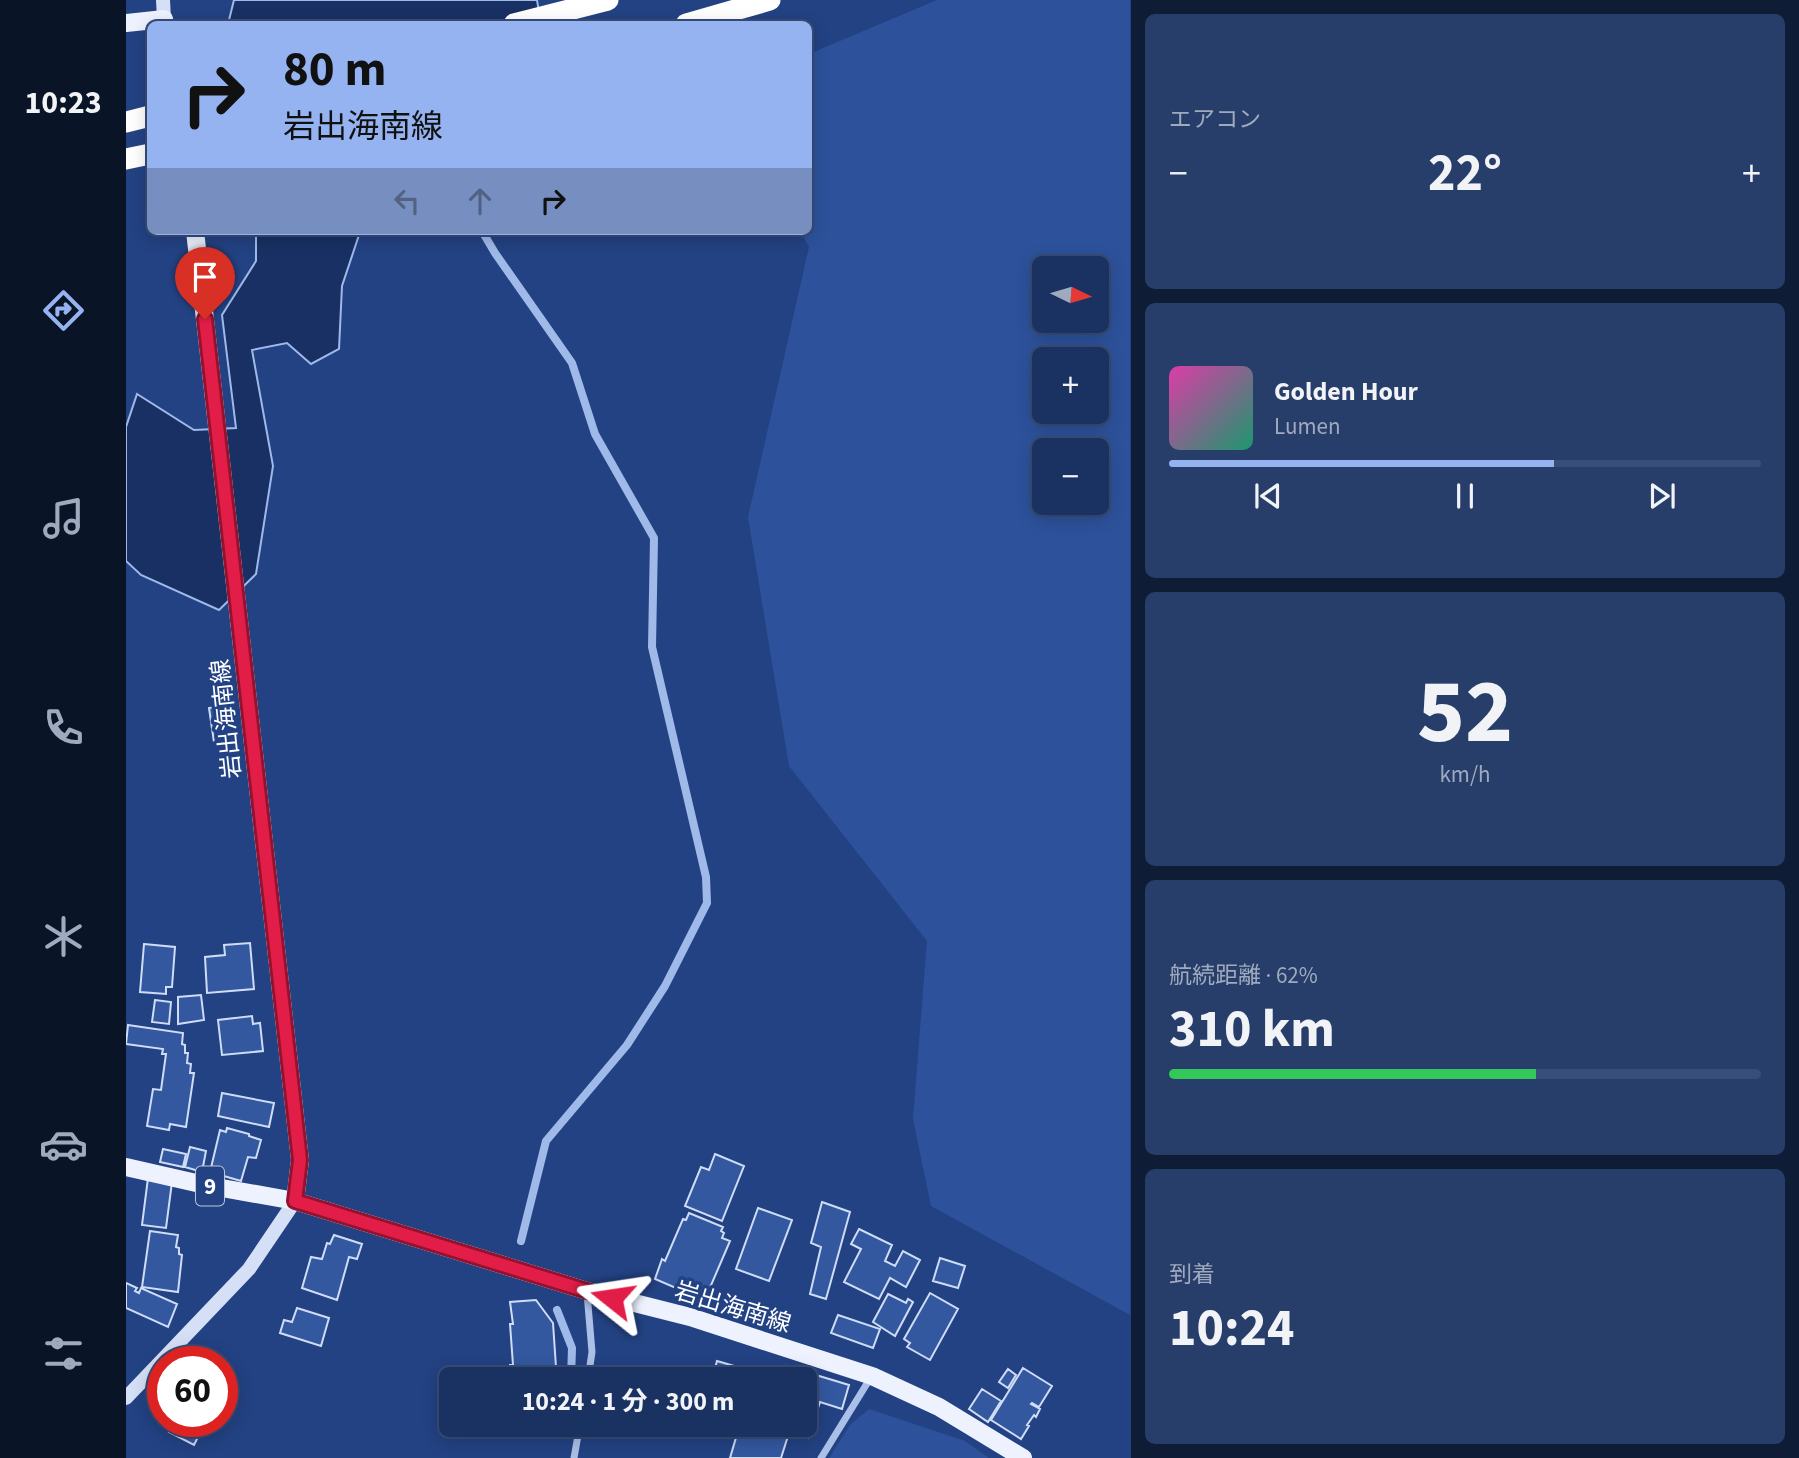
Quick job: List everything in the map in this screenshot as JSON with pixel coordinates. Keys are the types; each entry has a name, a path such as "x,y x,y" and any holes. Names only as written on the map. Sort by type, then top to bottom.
{"highway":[{"path":"527,21 608,0"},
{"path":"696,21 770,0"}],"main road":[{"path":"163,0 164,21"},
{"path":"126,23 147,22"},
{"name":"岩出海南線","path":"195,235 300,1160 295,1201"},
{"name":"岩出海南線","path":"126,1167 295,1201 587,1291 690,1317 872,1377 939,1407 1023,1458"},
{"path":"126,1398 249,1269 295,1201"}],"street":[{"path":"587,1291 592,1352 590,1367"},
{"path":"821,1458 872,1377"},
{"path":"574,1458 578,1437"}],"shaded area":[{"path":"234,0 537,0 540,21 229,21"},
{"path":"937,0 1130,0 1130,1315 931,1206 913,1119 927,941 789,766 748,517 809,247 802,235 812,235 812,53"},
{"path":"256,235 359,235 342,286 339,349 311,364 287,343 252,350 273,466 256,574 219,610 141,575 126,561 126,427 137,394 194,430 236,428 222,315 256,261"},
{"path":"869,1409 965,1441 989,1458 829,1458 850,1425"}],"building":[{"path":"229,705 234,739 214,742 209,708"},
{"path":"250,943 254,989 207,993 205,957 225,955 224,945"},
{"path":"144,944 175,947 172,987 166,987 166,994 140,992"},
{"path":"201,995 204,1020 178,1024 178,997"},
{"path":"155,1000 171,1002 169,1024 152,1022"},
{"path":"252,1016 253,1024 260,1023 263,1051 222,1055 218,1020"},
{"path":"128,1025 183,1033 182,1044 185,1045 185,1053 188,1053 187,1063 191,1064 190,1073 194,1073 186,1127 170,1124 169,1130 147,1126 153,1089 161,1090 166,1054 162,1054 163,1049 126,1044"},
{"path":"222,1093 274,1103 269,1127 218,1116"},
{"path":"227,1128 261,1140 256,1158 248,1157 241,1181 210,1172 220,1130 226,1132"},
{"path":"190,1147 206,1151 202,1172 185,1167"},
{"path":"163,1149 186,1154 183,1167 160,1162"},
{"path":"715,1154 744,1166 722,1221 685,1206 701,1167 709,1170"},
{"path":"148,1178 172,1182 166,1228 142,1225"},
{"path":"822,1202 850,1212 826,1299 810,1294 821,1247 811,1243"},
{"path":"758,1208 792,1220 769,1281 736,1269"},
{"path":"689,1213 723,1227 722,1238 730,1241 709,1290 703,1287 699,1298 655,1279 662,1259 665,1261 683,1219 686,1220"},
{"path":"859,1229 892,1245 885,1261 895,1266 903,1251 920,1260 906,1287 890,1278 879,1299 844,1282 861,1249 851,1244"},
{"path":"150,1231 178,1235 176,1247 182,1255 178,1292 142,1287"},
{"path":"334,1235 362,1244 357,1259 349,1257 337,1300 302,1288 311,1257 322,1259 327,1243 330,1244"},
{"path":"940,1258 965,1266 958,1288 933,1281"},
{"path":"126,1283 137,1288 135,1291 139,1293 141,1288 177,1304 168,1327 126,1308"},
{"path":"930,1293 958,1309 930,1360 907,1347 910,1343 904,1339"},
{"path":"888,1294 906,1303 908,1299 913,1302 895,1336 873,1322"},
{"path":"536,1300 553,1323 556,1367 510,1367 513,1365 510,1324 513,1324 510,1302"},
{"path":"297,1308 329,1318 321,1346 280,1333 284,1320 292,1322"},
{"path":"838,1315 880,1329 873,1348 831,1333"},
{"path":"717,1361 738,1367 715,1367"},
{"path":"1023,1368 1052,1386 1039,1407 1031,1404 1040,1409 1027,1425 1029,1426 1021,1439 991,1420"},
{"path":"1008,1369 1016,1375 1008,1388 999,1382"},
{"path":"817,1375 849,1385 842,1409 820,1402 817,1411"},
{"path":"982,1389 1001,1401 988,1422 969,1409"},
{"path":"179,1437 198,1437 194,1445"},
{"path":"736,1437 788,1437 781,1458 730,1458"}],"waterway":[{"path":"484,235 572,363 595,434 654,538 652,647 706,877 707,903 665,986 627,1045 546,1141 521,1241"},
{"path":"557,1310 572,1348 571,1367"}],"route":[{"path":"205,319 300,1160 295,1201 612,1298"}]}
